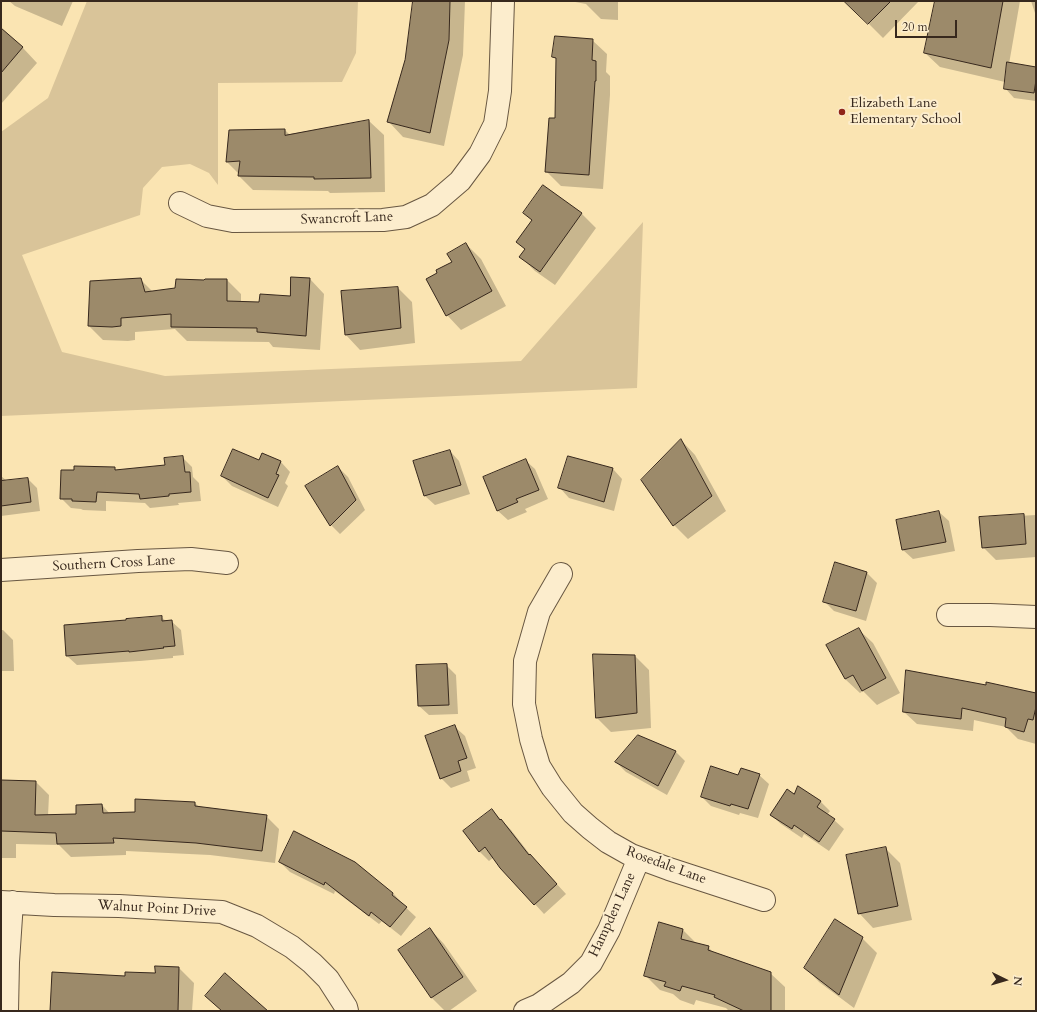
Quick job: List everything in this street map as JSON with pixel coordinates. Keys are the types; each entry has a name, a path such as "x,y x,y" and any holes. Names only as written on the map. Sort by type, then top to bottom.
{"street":[{"name":"Swancroft Lane","path":"180,203 207,216 233,221 383,220 406,216 432,205 460,181 480,154 495,124 500,91 503,1"},
{"name":"Southern Cross Lane","path":"1,570 191,559 227,563"},
{"name":"Rosedale Lane","path":"561,574 539,612 525,660 524,704 531,739 539,766 552,787 574,813 590,828 608,842 631,855 764,900"},
{"path":"948,615 1036,617"},
{"name":"Hampden Lane","path":"525,1011 539,1005 571,983 591,963 609,930 639,858"},
{"path":"6,902 8,962 7,1011"},
{"name":"Walnut Point Drive","path":"6,902 54,905 119,906 222,912 257,926 292,947 312,963 328,979 347,1011"}],"shaded area":[{"path":"87,1 358,1 356,53 342,82 218,83 218,185 209,173 190,164 162,167 143,188 140,215 22,255 62,352 165,376 521,361 643,222 637,388 1,416 1,132 48,98"}],"building":[{"path":"413,1 450,1 449,40 430,133 387,122 405,60"},
{"path":"844,1 891,1 868,24"},
{"name":"Elizabeth Lane Elementary School","path":"935,1 1003,1 991,68 924,53"},
{"path":"1,28 23,47 1,73"},
{"path":"555,36 593,39 592,60 596,61 596,81 589,175 545,172 549,118 555,118 556,58 552,57"},
{"path":"1007,62 1036,67 1034,93 1004,89"},
{"path":"369,120 371,178 314,179 314,177 238,176 240,161 226,162 229,130 285,129 285,135"},
{"path":"543,185 582,213 540,272 519,257 525,249 516,242 532,220 523,213"},
{"path":"466,243 492,291 446,316 426,279 437,273 436,270 452,262 447,254"},
{"path":"291,277 310,278 306,336 257,332 257,328 171,327 171,314 121,318 121,326 88,326 90,281 141,278 145,292 175,288 176,279 227,279 227,301 259,302 260,294 290,296"},
{"path":"398,287 401,328 345,335 341,291"},
{"path":"681,439 712,496 673,526 641,480"},
{"path":"233,449 259,460 262,453 281,461 276,474 279,475 268,498 221,476"},
{"path":"450,450 461,485 424,496 413,461"},
{"path":"183,456 185,472 190,472 191,492 140,499 139,494 97,492 96,502 60,499 61,470 74,470 74,466 115,467 115,470 165,465 164,458"},
{"path":"568,456 613,468 604,502 558,488"},
{"path":"526,459 539,490 516,499 518,502 497,511 483,477"},
{"path":"338,466 356,500 330,526 305,486"},
{"path":"28,478 31,502 1,506 1,481"},
{"path":"939,511 946,542 902,550 896,520"},
{"path":"1024,514 1026,544 982,548 979,517"},
{"path":"835,562 867,572 856,611 823,602"},
{"path":"162,616 162,621 172,620 175,646 129,652 66,656 64,625"},
{"path":"859,628 886,678 862,691 853,675 845,679 826,645"},
{"path":"593,654 635,655 637,713 596,718"},
{"path":"447,664 449,705 418,706 416,665"},
{"path":"906,670 986,685 986,682 1036,693 1036,707 1033,720 1028,719 1024,732 1005,727 1006,718 962,708 961,719 903,712"},
{"path":"455,725 467,758 458,761 461,771 440,779 425,736"},
{"path":"638,735 676,751 658,786 615,762"},
{"path":"711,766 738,775 741,768 760,774 748,809 731,804 730,806 701,797"},
{"path":"1,780 36,781 35,815 76,814 76,805 102,804 103,813 135,812 135,799 195,802 195,806 267,815 262,851 196,843 113,838 114,843 57,844 56,833 1,831"},
{"path":"798,786 821,801 817,807 835,819 819,842 794,825 792,829 770,815 787,789 794,794"},
{"path":"492,809 529,855 530,854 557,884 534,905 500,868 485,847 479,852 463,831"},
{"path":"294,831 355,862 393,893 392,895 407,907 390,927 371,912 369,916 325,882 324,885 279,862"},
{"path":"886,847 898,906 858,914 846,855"},
{"path":"835,919 863,937 839,995 804,968"},
{"path":"659,922 683,929 681,939 709,946 708,950 771,972 771,1011 744,1011 714,997 715,995 682,986 680,991 664,986 666,982 644,976"},
{"path":"430,928 463,977 431,998 398,950"},
{"path":"155,966 179,967 178,1011 50,1011 52,972 125,976 125,972 155,973"},
{"path":"225,973 268,1011 222,1011 205,996"}],"place":[{"name":"Elizabeth Lane Elementary School","path":"842,112"}]}
